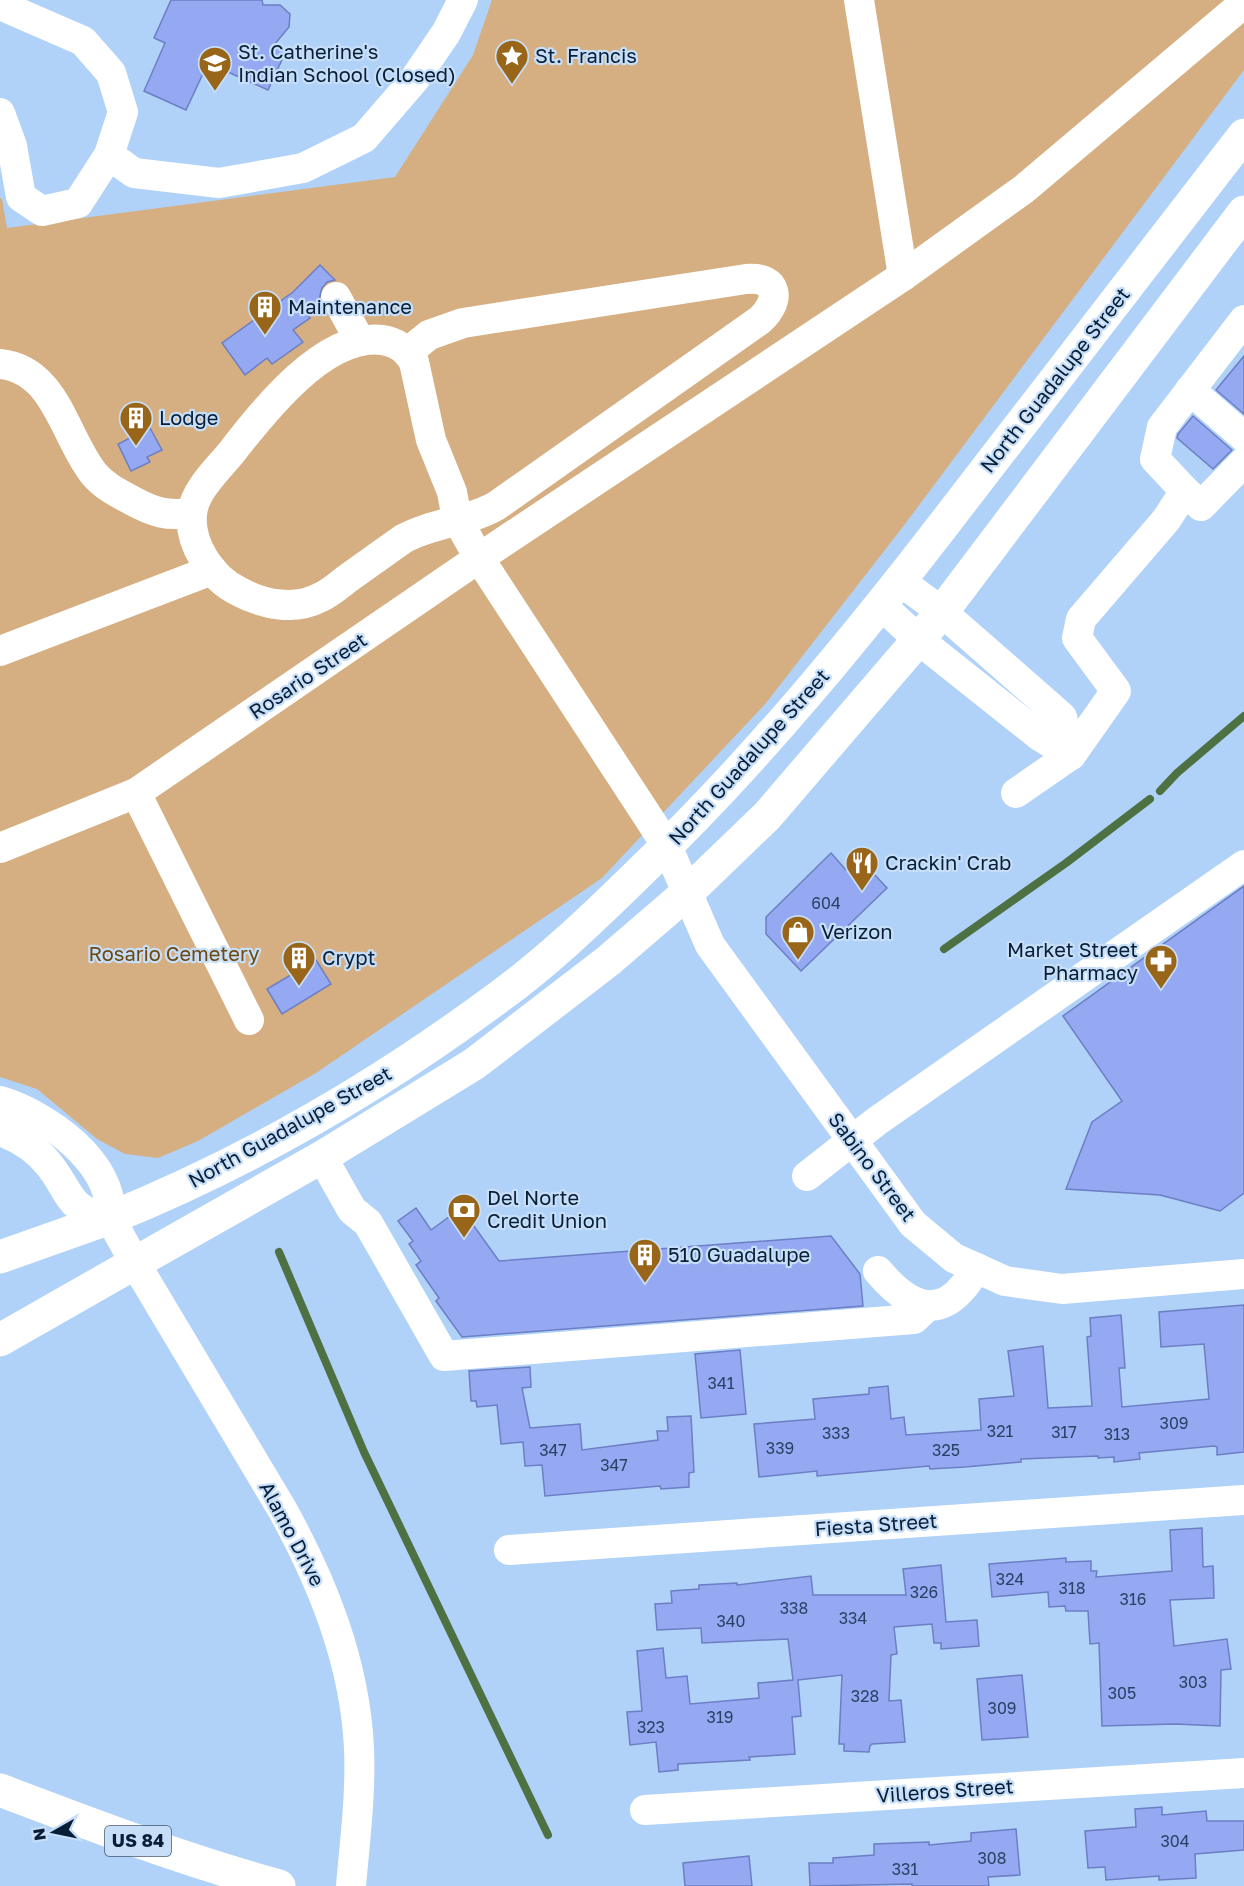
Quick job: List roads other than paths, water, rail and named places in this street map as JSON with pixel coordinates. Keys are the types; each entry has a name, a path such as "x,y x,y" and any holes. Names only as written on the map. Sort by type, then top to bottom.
{"main road":[{"name":"North Guadalupe Street","path":"0,1257 110,1218 207,1176 360,1092 494,1001 587,923 730,782 815,686 891,593 1244,135"},
{"name":"North Guadalupe Street","path":"0,1340 322,1156 474,1064 608,962 687,893 766,816 942,612 1244,212"},
{"name":"US 84","path":"0,1790 122,1836 230,1873 279,1886"}],"street":[{"path":"109,155 135,173 219,183 303,168 364,138 414,80 446,33 463,0"},
{"path":"860,0 903,276"},
{"name":"Rosario Street","path":"0,848 136,793 479,558 903,276 1024,189 1244,3"},
{"path":"0,5 82,41 111,73 123,112 109,155 78,202 42,211 21,197 12,146 0,113"},
{"path":"746,279 763,279 773,289 772,306 760,320 484,513 417,531 322,597 305,603 275,604 248,596 221,581 198,548 192,525 195,502 274,400 320,360 345,346 373,339 386,340 398,344 408,352 429,335 463,323 746,279"},
{"path":"336,297 360,341"},
{"path":"1244,320 1162,427 1155,459 1201,506 1244,462"},
{"name":"Sabino Street","path":"408,352 418,375 431,440 452,492 457,519 479,558 667,846 710,945 913,1224 954,1257 1005,1281 1062,1289 1244,1274"},
{"path":"0,364 21,369 42,386 51,397 86,462 106,485 159,514 192,513"},
{"path":"1190,390 1244,437"},
{"path":"1016,793 1071,755 1116,691 1077,638 1081,620 1166,520 1185,491"},
{"path":"0,651 212,570"},
{"path":"891,593 942,612 1062,717 1071,755"},
{"path":"891,593 919,640 1041,737 1071,755"},
{"path":"136,793 249,1020"},
{"path":"807,1176 851,1140 1244,865"},
{"path":"0,1101 34,1114 71,1142 99,1172 105,1182 111,1206 110,1218 77,1207 50,1166 38,1153 26,1143 0,1131"},
{"path":"322,1156 352,1210 368,1223 444,1356 914,1319 928,1306 948,1301 962,1289 977,1269"},
{"name":"Alamo Drive","path":"110,1218 300,1541 328,1606 346,1664 358,1739 359,1800 351,1886"},
{"path":"878,1270 888,1283 904,1296 928,1306"},
{"name":"Fiesta Street","path":"508,1550 1244,1500"},
{"name":"Villeros Street","path":"645,1810 1244,1773"}],"waterway":[{"path":"1160,791 1177,773 1244,716"},
{"path":"944,949 1066,863 1150,799"},
{"path":"279,1252 364,1452 548,1835"}],"place":[{"name":"St. Francis","path":"512,85"},
{"name":"St. Catherine's Indian School (Closed)","path":"215,92"},
{"name":"Maintenance","path":"265,336"},
{"name":"Lodge","path":"136,447"},
{"name":"Crackin' Crab","path":"862,892"},
{"name":"Verizon","path":"798,961"},
{"name":"Crypt","path":"299,987"},
{"name":"Market Street Pharmacy","path":"1161,990"},
{"name":"Del Norte Credit Union","path":"464,1239"},
{"name":"510 Guadalupe","path":"645,1284"}],"park label":[{"name":"Rosario Cemetery","path":"174,954"}]}
